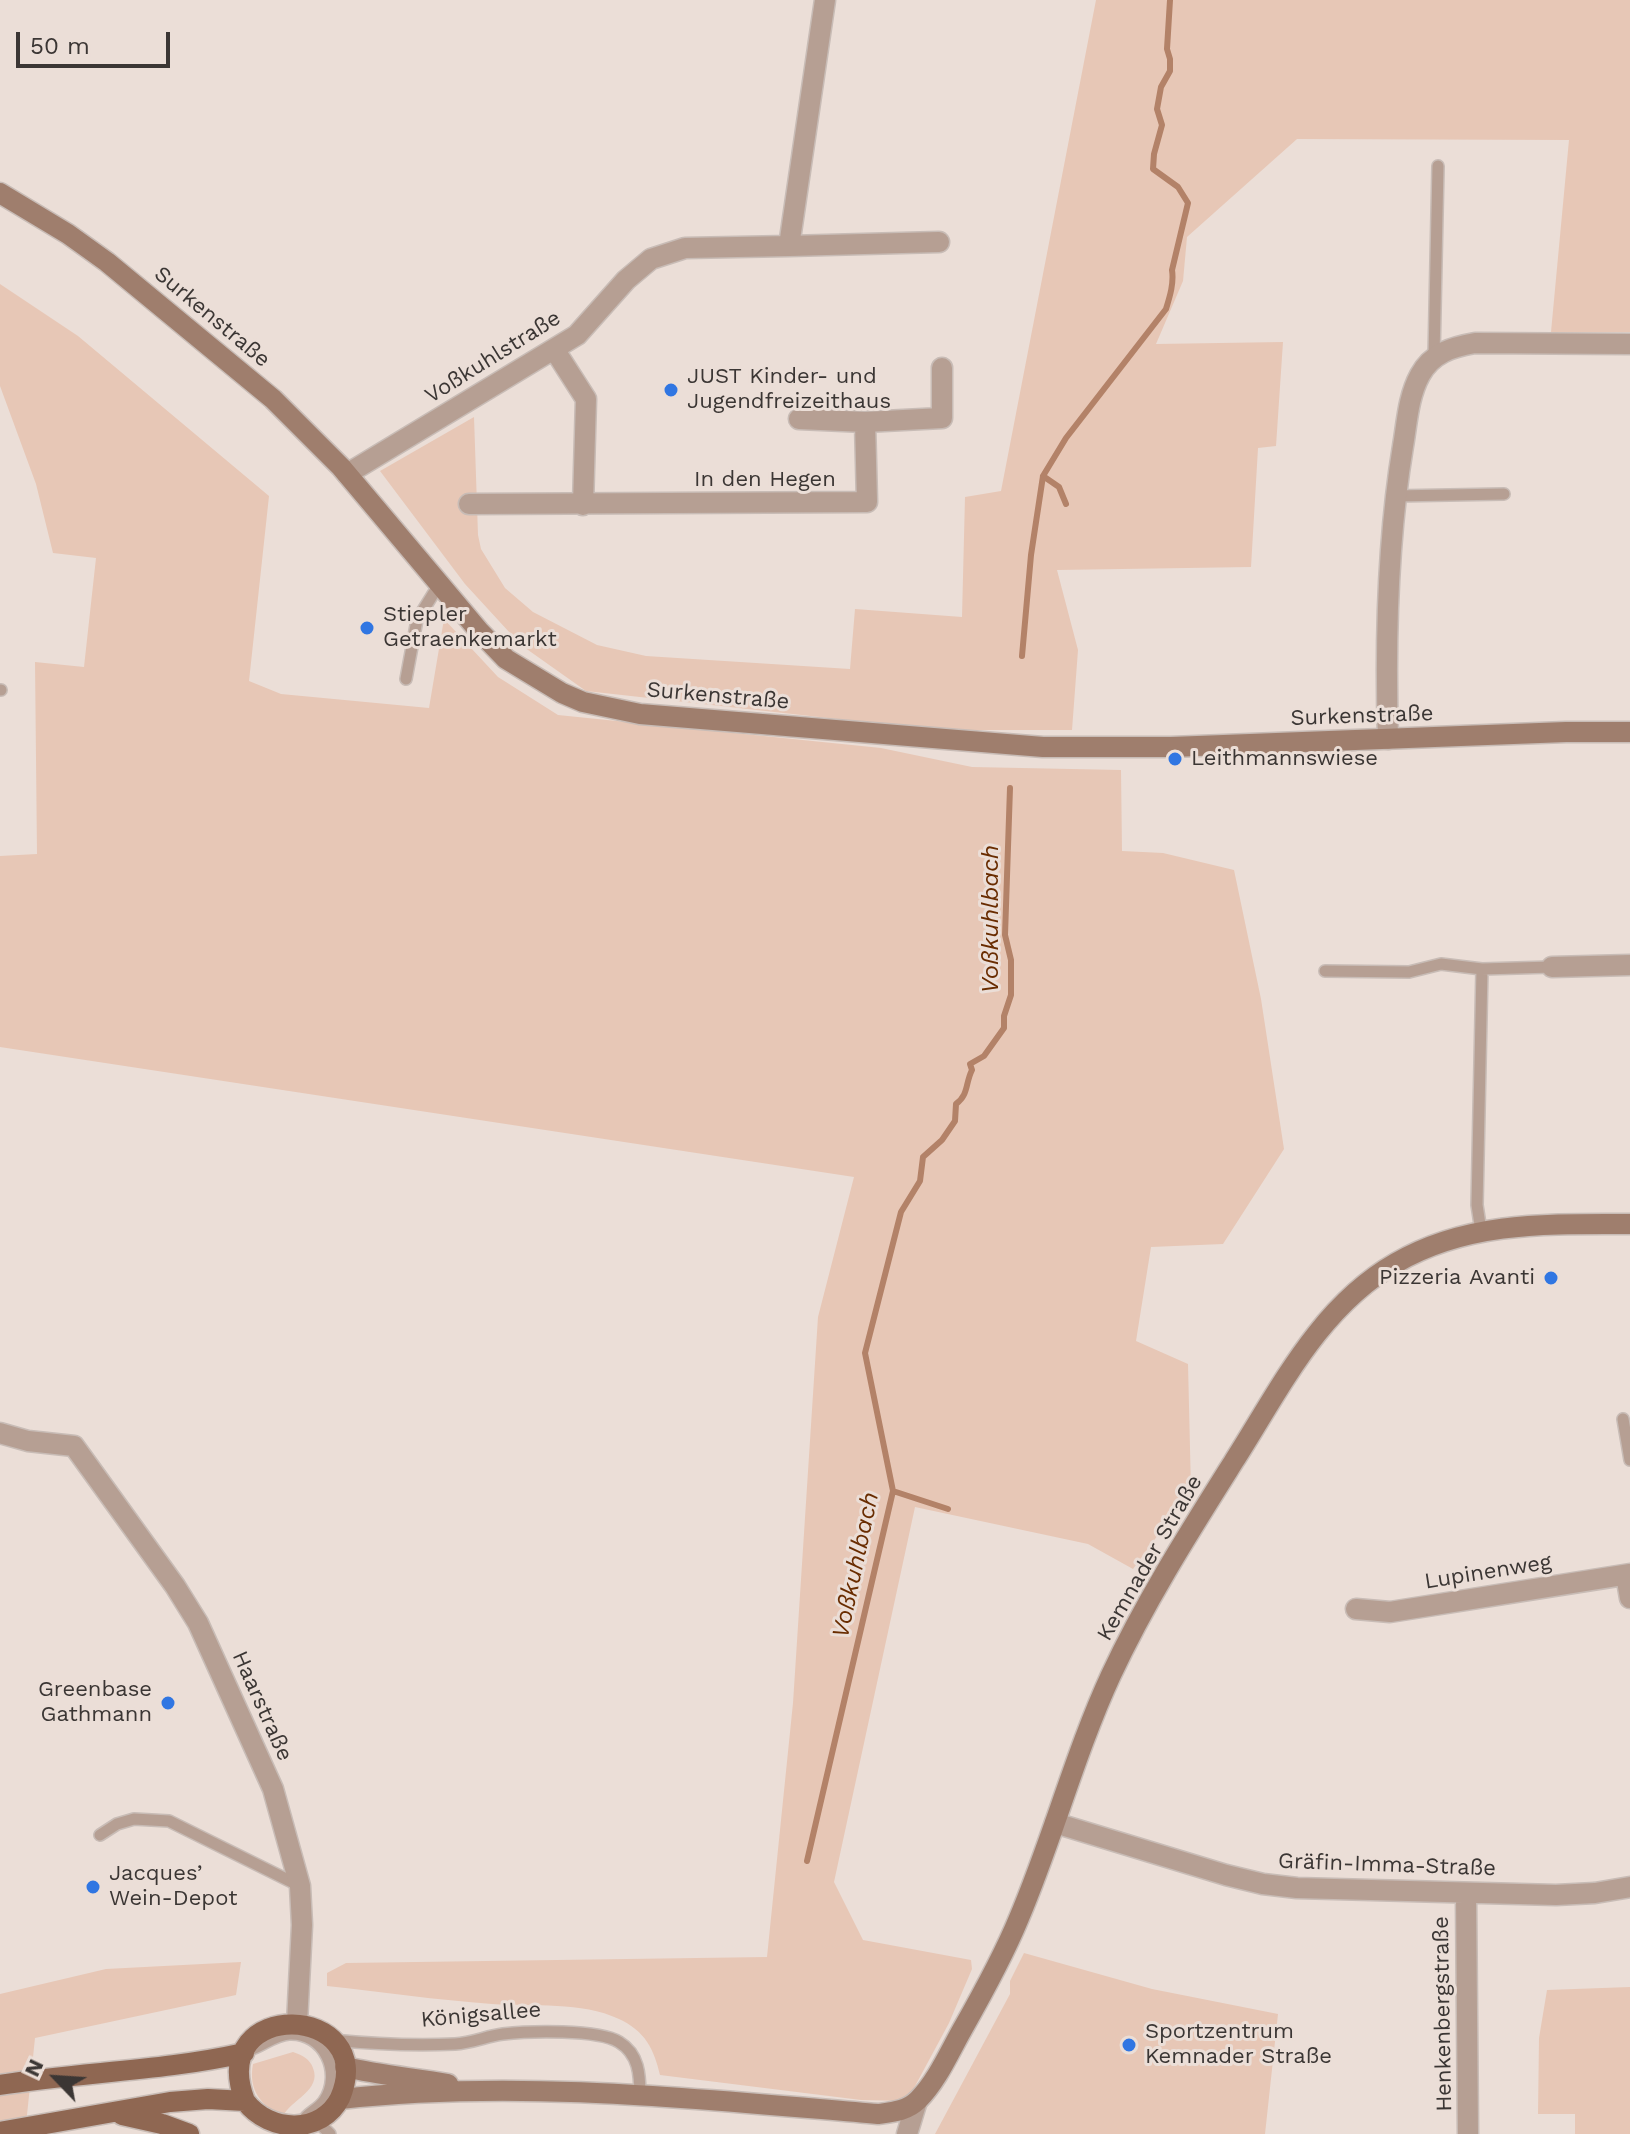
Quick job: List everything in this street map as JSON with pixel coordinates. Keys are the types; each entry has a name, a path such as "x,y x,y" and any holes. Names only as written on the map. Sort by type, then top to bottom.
{"main road":[{"name":"Surkenstraße","path":"0,193 107,262 273,399 347,474 506,659 540,682 583,702 640,714 1043,747 1171,747 1630,732"},
{"name":"Kemnader Straße","path":"917,2101 939,2070 994,1974 1021,1915 1092,1718 1137,1622 1308,1344 1336,1310 1373,1277 1427,1248 1481,1231 1518,1226 1630,1224"},
{"path":"297,2023 276,2025 259,2034 244,2052 239,2078 245,2101 254,2113 268,2123 302,2130 340,2099 480,2090 640,2096 878,2114 900,2112 917,2101"},
{"name":"Königsallee","path":"297,2023 310,2025 332,2040"},
{"path":"332,2040 345,2067 340,2099"},
{"path":"0,2085 62,2075 205,2062 244,2052"},
{"path":"345,2067 480,2090"},
{"path":"0,2132 170,2102 208,2099 245,2101"},
{"path":"114,2114 162,2124 189,2134"}],"street":[{"path":"789,246 825,0"},
{"name":"Voßkuhlstraße","path":"347,474 577,335 626,280 651,259 685,248 939,242"},
{"path":"1388,739 1387,606 1395,496 1410,400 1420,375 1434,357 1453,347 1475,343 1630,344"},
{"path":"554,349 586,399 583,505"},
{"path":"799,419 865,422 942,418 942,368"},
{"name":"In den Hegen","path":"469,504 867,502 865,422"},
{"path":"1552,967 1625,960"},
{"name":"Haarstraße","path":"0,1433 28,1441 74,1446 198,1623 273,1789 300,1886 302,1925 297,2023"},
{"name":"Lupinenweg","path":"1356,1609 1390,1612 1628,1574 1630,1598"},
{"name":"Gräfin-Imma-Straße","path":"1055,1823 1263,1884 1333,1891 1466,1894 1569,1894 1630,1887"},
{"name":"Henkenbergstraße","path":"1466,1894 1468,2134"},
{"name":"Kemnader Straße","path":"907,2134 917,2101"}],"lane":[{"path":"1434,357 1438,166"},
{"path":"1395,496 1504,494"},
{"path":"406,679 417,620 440,583"},
{"path":"1325,971 1409,972 1441,964 1482,969 1552,967"},
{"path":"1481,1231 1477,1205 1482,969"},
{"path":"1623,1419 1630,1460"},
{"path":"100,1835 117,1824 134,1819 169,1821 300,1886"},
{"name":"Königsallee","path":"332,2040 399,2045 475,2042 506,2033 607,2036 632,2053 638,2067 640,2096"},
{"path":"244,2052 280,2036 293,2034 313,2040 322,2048 329,2059 331,2083 323,2102 307,2114 302,2130"}],"shaded area":[{"path":"1096,0 1630,0 1630,332 1551,332 1569,140 1297,139 1187,237 1183,281 1156,344 1283,342 1276,446 1258,448 1251,567 1057,570 1078,650 1072,730 936,730 586,691 521,645 465,584 380,471 474,417 481,549 505,588 533,612 597,645 646,656 850,669 855,609 962,617 965,497 1001,491"},
{"path":"0,284 78,336 269,496 249,681 281,694 429,708 444,619 498,677 558,715 881,748 972,767 1121,770 1122,851 1163,853 1234,870 1261,999 1284,1149 1223,1244 1151,1247 1136,1341 1188,1364 1191,1490 1133,1569 1088,1544 915,1507 834,1882 863,1940 971,1960 972,1969 949,2023 907,2101 861,2100 660,2075 651,2049 636,2029 619,2019 589,2009 471,2002 327,1986 327,1973 346,1963 767,1957 793,1703 818,1317 854,1177 0,1047 0,856 37,854 35,662 84,667 96,558 53,553 36,484 0,386"},
{"name":"Sportzentrum Kemnader Straße","path":"1024,1953 1152,1989 1278,2014 1265,2134 935,2134 1010,1994 1010,1981"},
{"path":"241,1962 236,1995 35,2038 25,2134 0,2134 0,1994 106,1969"},
{"path":"1630,1987 1630,2134 1575,2134 1575,2114 1538,2114 1539,2038 1547,1990"},
{"path":"293,2052 310,2062 315,2076 310,2089 283,2116 258,2096 252,2082 253,2064"}],"waterway":[{"name":"Voßkuhlbach","path":"1022,656 1031,555 1043,476 1066,438 1166,309 1170,294 1172,270 1188,203 1178,187 1153,169 1162,125 1157,109 1161,87 1170,71 1167,49 1170,0"},
{"path":"1043,476 1059,487 1066,504"},
{"name":"Voßkuhlbach","path":"807,1861 893,1491 865,1353 901,1212 920,1181 923,1157 942,1140 955,1121 956,1104 965,1093 972,1070 970,1064 984,1056 1004,1028 1004,1016 1011,995 1011,960 1005,935 1010,788"},
{"path":"893,1491 948,1509"}],"place":[{"name":"JUST Kinder- und Jugendfreizeithaus","path":"671,390"},
{"name":"Stiepler Getraenkemarkt","path":"367,628"},
{"name":"Leithmannswiese","path":"1175,759"},
{"name":"Pizzeria Avanti","path":"1551,1278"},
{"name":"Greenbase Gathmann","path":"168,1703"},
{"name":"Jacques’ Wein-Depot","path":"93,1887"},
{"name":"Sportzentrum Kemnader Straße","path":"1129,2045"}]}
